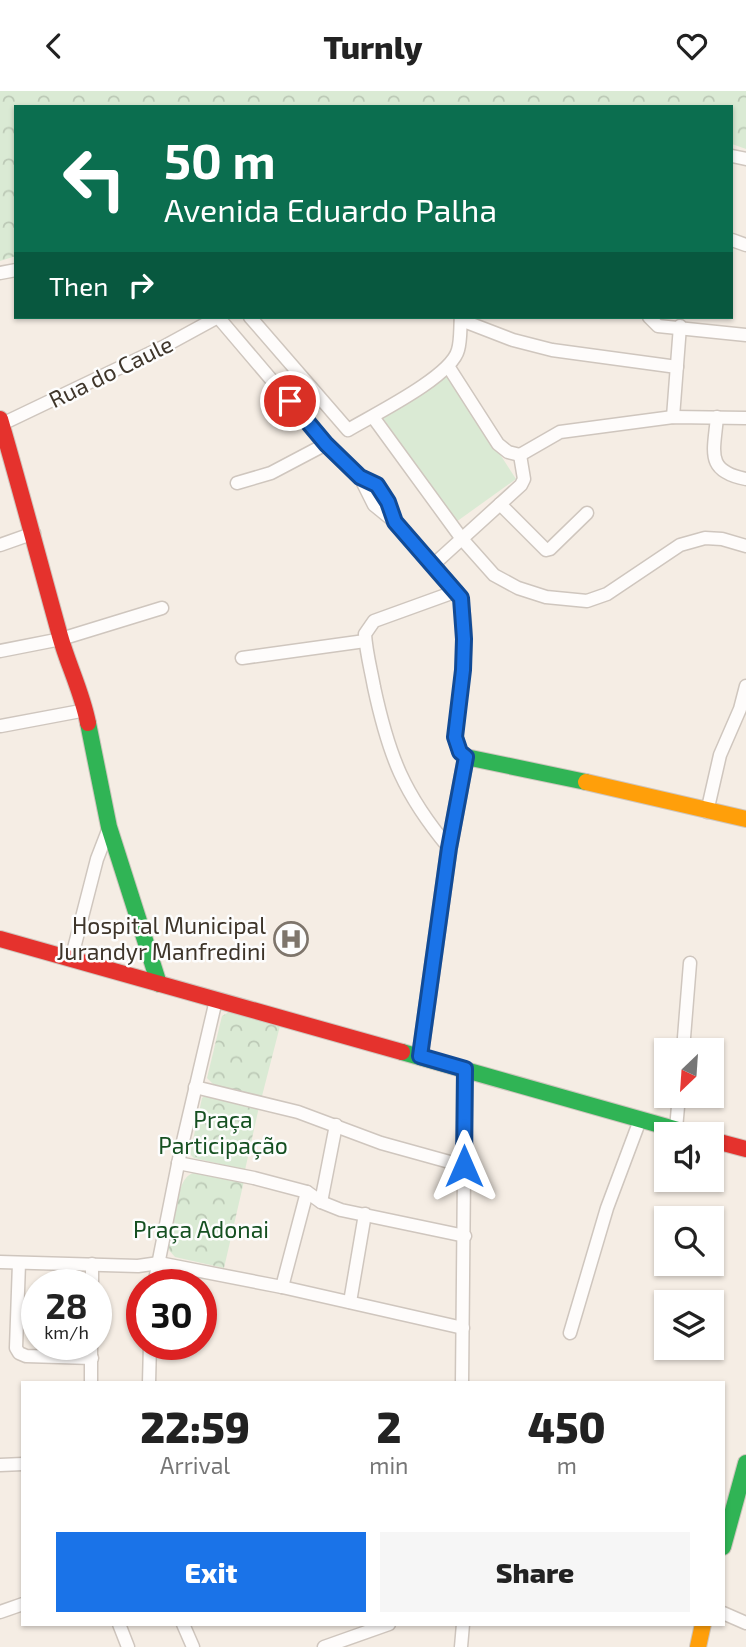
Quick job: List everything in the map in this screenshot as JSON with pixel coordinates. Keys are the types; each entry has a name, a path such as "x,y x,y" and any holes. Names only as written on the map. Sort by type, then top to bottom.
{"street":[{"name":"Rua do Caule","path":"1,422 163,347 214,319"},
{"path":"220,319 326,444 360,477 377,485 388,502 395,522 457,591 463,607 464,639 455,737 460,752 466,757 746,820"},
{"path":"252,319 348,430 373,417 448,366 458,350 461,319 513,340 552,350 677,367"},
{"path":"651,319 658,326 680,326 746,335"},
{"path":"673,417 680,326"},
{"path":"448,366 498,444 508,452 520,455 560,432 673,417 746,418"},
{"path":"373,417 461,540 494,575 505,582 546,597 587,601 607,594 680,544 705,538 722,539 746,546"},
{"path":"717,417 713,454 716,465 726,474 746,479"},
{"path":"1,422 34,533 61,639 86,710 109,827 159,984"},
{"path":"237,483 271,473 326,444"},
{"path":"433,565 523,482 520,455"},
{"path":"500,504 546,550 587,513"},
{"path":"0,545 34,533"},
{"path":"449,848 419,811 400,777 383,728 365,641 366,629 374,621 457,591"},
{"path":"0,651 61,639 162,608"},
{"path":"243,658 365,641"},
{"path":"707,812 720,755 740,709 746,686"},
{"path":"1,726 86,710"},
{"path":"420,1056 449,848 466,757"},
{"path":"71,960 97,859 109,827"},
{"path":"0,939 654,1124"},
{"path":"684,1038 690,963"},
{"path":"158,1269 178,1163 216,1000"},
{"path":"462,1381 465,1069"},
{"path":"195,1087 298,1112 381,1143 464,1166"},
{"path":"569,1333 607,1208 640,1120"},
{"path":"321,1202 335,1125"},
{"path":"724,1143 746,1149"},
{"path":"178,1163 307,1192 321,1202 341,1210 465,1236"},
{"path":"282,1287 307,1192"},
{"path":"350,1302 365,1215"},
{"path":"0,1262 138,1266 159,1263 282,1287 463,1328"},
{"path":"19,1263 16,1347 21,1354"},
{"path":"92,1264 92,1269"},
{"path":"91,1381 92,1360"},
{"path":"149,1381 150,1360"},
{"path":"0,1465 21,1464"},
{"path":"725,1543 738,1516 745,1469"},
{"path":"0,1612 21,1605"},
{"path":"725,1614 746,1623"},
{"path":"120,1626 125,1646"},
{"path":"184,1626 193,1647"},
{"path":"324,1647 383,1626"},
{"path":"461,1647 463,1626"},
{"path":"698,1647 703,1626"}],"green space":[{"path":"0,91 746,91 746,149 733,144 733,105 14,105 14,257 0,261"},
{"path":"448,374 516,479 456,522 383,418"},
{"path":"229,1012 280,1026 262,1096 215,1086 207,1078 222,1016"},
{"name":"Praça Participação","path":"206,1095 259,1107 245,1170 194,1158 190,1154 202,1098"},
{"name":"Praça Adonai","path":"201,1172 244,1181 224,1268 175,1257 168,1249 174,1212 183,1183 191,1174"}],"traffic: fast":[{"path":"88,723 109,827 159,984"},
{"path":"420,1056 449,848 466,757 586,782"},
{"path":"402,1052 654,1123"},
{"path":"725,1540 746,1463"}],"traffic: slow":[{"path":"586,782 746,819"},
{"path":"698,1647 703,1626"}],"traffic: jam":[{"path":"0,419 60,636 88,723"},
{"path":"0,939 402,1052"},
{"path":"724,1143 746,1149"}],"place":[{"name":"Hospital Municipal Jurandyr Manfredini","path":"291,939"}],"route":[{"path":"290,401 326,444 360,477 377,485 388,502 395,522 461,598 463,670 455,737 460,752 466,757 449,848 420,1056 465,1069 464,1166"}]}
